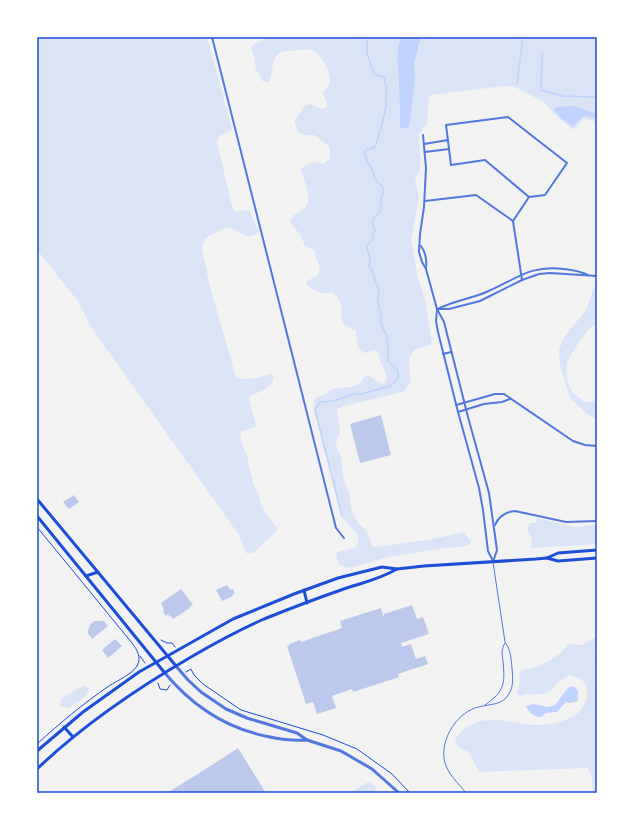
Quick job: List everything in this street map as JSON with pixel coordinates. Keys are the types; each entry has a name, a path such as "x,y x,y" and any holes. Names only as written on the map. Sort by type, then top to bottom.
{"main road":[{"path":"37,499 98,572 160,641 168,656 176,666"},
{"path":"37,516 164,672"},
{"path":"547,558 558,553 597,550"},
{"path":"37,751 64,727 107,694 156,662 233,619 338,578 382,567 397,569 430,565 547,558 558,561 597,558"},
{"path":"37,769 73,737 115,704 164,672 234,633 346,588 383,577 397,569"},
{"path":"86,576 98,572"},
{"path":"304,590 307,603"},
{"path":"64,727 73,737"}],"street":[{"path":"212,37 336,528 344,538"},
{"path":"508,117 567,163 545,195 529,197 485,160 451,165 448,140 446,125 508,117"},
{"path":"423,135 425,152 425,201 420,234 420,252 437,309 444,322 488,488 497,550 493,562"},
{"path":"424,144 448,140"},
{"path":"425,152 449,150"},
{"path":"425,201 476,195 514,221"},
{"path":"522,280 514,221 529,197"},
{"path":"420,245 425,251 427,261 426,269"},
{"path":"437,309 448,303 483,293 521,274 536,269 551,268 581,272 588,275"},
{"path":"437,309 449,309 480,301 522,280 536,275 546,273 597,276"},
{"path":"437,309 437,326 443,354 479,488 488,551 493,562"},
{"path":"443,354 451,352"},
{"path":"456,405 499,393 505,394 510,399 574,441 585,445 597,446"},
{"path":"458,412 484,404 502,402 510,399"},
{"path":"494,526 502,515 515,511 566,522 597,521"},
{"path":"176,666 201,692 226,709 247,718 297,733 307,740 335,749 359,761 383,778 399,793"},
{"path":"164,672 173,683 202,708 226,723 273,738 294,741 307,740"}],"lane":[{"path":"466,793 447,768 444,761 444,747 450,730 462,715 474,708 492,705 502,701 512,689 513,678 509,647 505,642 493,562"},
{"path":"485,705 498,695 503,687 504,672 502,649 505,642"}],"path":[{"path":"37,527 132,643 148,668"},
{"path":"160,641 172,643 177,650"},
{"path":"37,744 60,723 110,685 133,670 138,664 140,656 147,651"},
{"path":"183,674 191,669 196,678 207,687 243,711 354,747 383,767 410,793"},
{"path":"155,678 160,689 167,690 173,683"}],"shaded area":[{"path":"37,37 207,37 232,129 230,132 220,135 217,141 231,202 233,209 236,211 249,210 258,233 245,236 236,230 225,228 205,238 202,248 210,287 236,377 239,379 257,378 271,374 274,378 268,387 249,397 256,424 255,427 242,431 240,434 253,483 259,495 261,506 277,528 276,532 253,553 246,553 239,535 91,327 78,301 37,250"},
{"path":"265,37 401,37 397,60 400,127 415,80 414,64 421,37 597,37 597,122 583,119 577,127 572,129 553,113 544,102 515,87 504,86 431,95 429,98 427,124 419,134 420,169 415,178 419,198 411,240 418,278 425,299 432,345 419,348 412,354 409,363 411,381 403,392 344,406 337,410 340,433 336,445 341,457 343,477 349,492 352,512 358,523 366,530 373,547 432,539 464,532 471,541 470,544 462,547 445,548 389,557 349,568 339,565 336,557 338,552 355,548 358,544 358,538 356,533 343,519 334,488 333,474 323,447 320,428 315,415 314,400 316,397 335,388 357,385 366,375 384,384 386,381 386,376 377,352 374,350 366,353 362,352 358,347 355,330 343,323 341,318 341,305 335,295 332,293 318,292 306,284 307,281 318,275 320,269 314,250 305,246 301,236 290,222 295,215 307,205 308,202 308,193 301,168 313,162 323,164 330,158 330,148 327,145 314,135 304,135 298,133 295,123 295,120 304,106 310,104 322,109 326,108 327,105 323,92 329,85 330,81 328,71 320,56 313,51 305,49 284,51 279,53 274,59 269,82 262,81 256,70 251,47 262,41"},
{"path":"597,286 597,324 589,329 567,363 567,379 570,388 574,393 587,402 593,402 597,398 596,419 587,414 570,398 560,366 559,350 564,337 587,308 593,289"},
{"path":"537,518 574,527 597,525 597,544 531,548 532,541 528,532 528,525 530,523 536,523"},
{"path":"597,636 597,645 595,649 597,662 595,670 597,706 597,793 593,793 591,773 587,768 479,772 467,750 462,750 455,742 458,735 470,725 488,720 499,720 530,725 546,725 560,722 577,714 586,702 587,698 587,688 582,680 569,675 556,684 548,693 533,695 525,694 519,696 516,693 519,687 520,673 522,670 537,667 550,660 561,653 568,644 582,645"},
{"path":"82,686 86,686 89,689 86,696 69,708 62,707 60,705 61,699"},
{"path":"366,783 371,783 376,787 375,793 349,793"}],"water":[{"path":"401,37 421,37 414,64 415,80 409,126 407,129 400,127 397,60"},
{"path":"573,106 597,114 597,119 585,116 572,126 561,118 554,110 556,107"},
{"path":"571,686 575,687 578,691 578,701 570,703 566,702 557,712 546,713 541,717 538,717 532,714 526,706 534,704 547,707 555,705"}],"building":[{"path":"381,415 391,455 360,463 350,424"},
{"path":"74,495 79,502 69,509 63,502"},
{"path":"227,585 230,590 233,589 235,593 232,595 233,596 222,601 216,590"},
{"path":"181,589 193,605 173,619 168,614 166,616 161,603"},
{"path":"412,605 417,619 423,617 429,634 401,643 402,647 411,644 416,659 425,656 428,664 398,674 399,677 390,680 353,692 352,689 332,696 336,708 317,714 313,702 306,704 287,646 290,645 289,644 300,640 301,642 342,628 340,621 381,608 384,618 384,614"},
{"path":"94,621 104,621 108,626 92,639 88,631 90,625"},
{"path":"115,639 122,646 108,658 102,650"},
{"path":"238,748 266,793 167,793 209,767"}],"waterway":[{"path":"342,516 315,410 320,402 333,401 353,394 361,394 390,386 398,378 398,371 388,361 388,345 386,334 381,324 378,302 379,291 369,266 370,257 367,250 368,245 373,239 373,234 375,231 372,222 376,215 381,211 381,197 384,193 382,186 378,183 374,176 364,151 375,147 385,112 387,95 384,77 374,74 367,54 367,40 371,37"},
{"path":"517,83 523,37"},
{"path":"542,54 541,90 563,96 597,97"}]}
